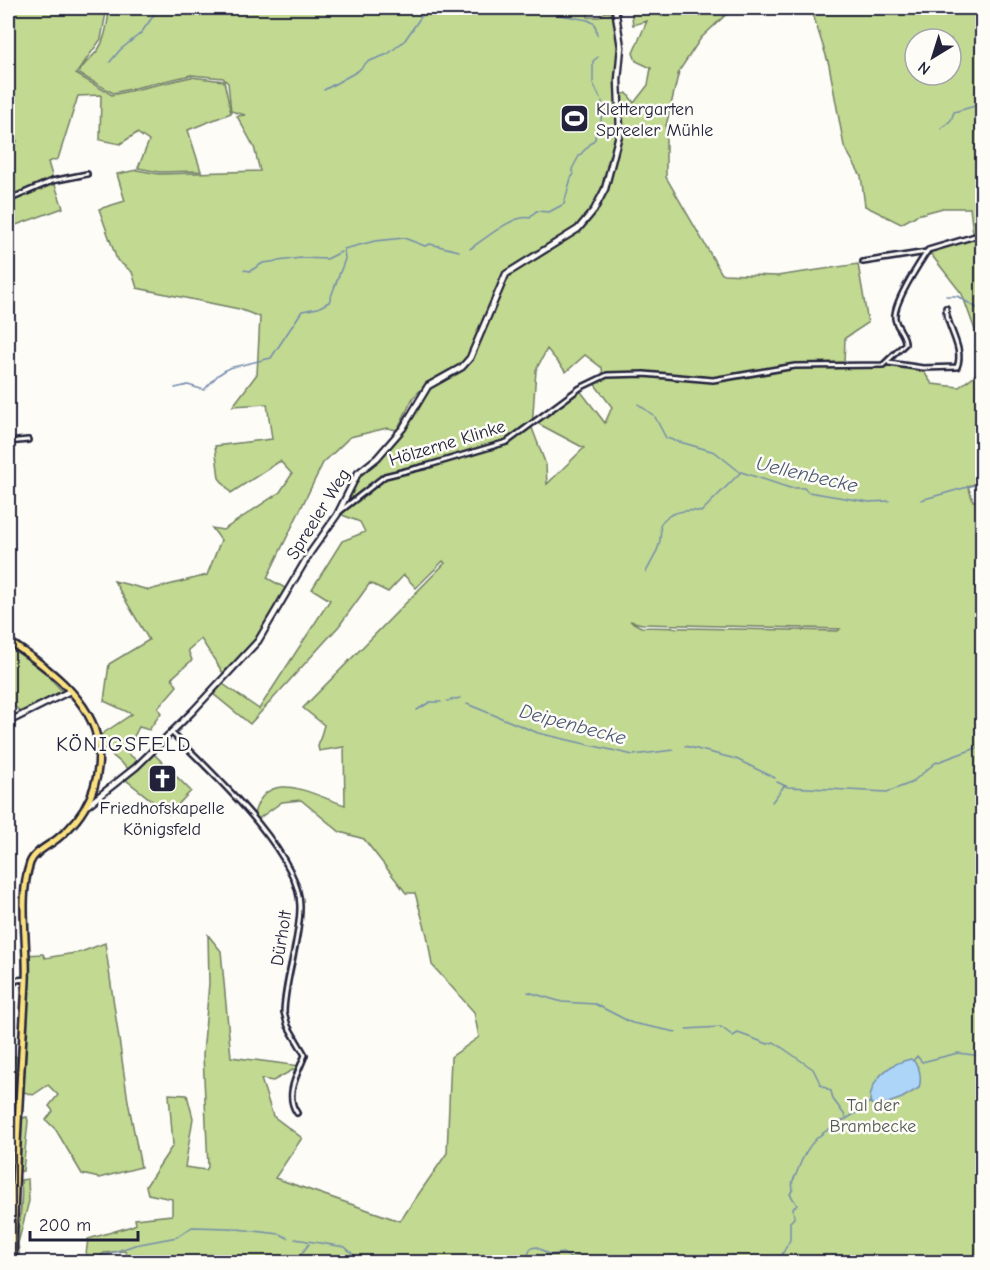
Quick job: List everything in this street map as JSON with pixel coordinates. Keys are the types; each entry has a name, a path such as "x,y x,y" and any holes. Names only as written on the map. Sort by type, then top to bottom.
{"main road":[{"path":"8,641 49,669 70,692 90,720 98,744 96,781 88,805 79,818 32,859 28,872 24,933 26,979 20,1065 13,1263"}],"street":[{"name":"Spreeler Weg","path":"88,805 124,779 258,641 310,552 339,512 355,478 400,432 426,388 437,379 462,367 470,358 506,274 571,235 599,201 619,146 621,131 618,80 621,47 615,8"},
{"path":"8,200 52,181 87,174"},
{"path":"887,363 905,344 904,336 896,321 897,306 927,252 933,247 982,234"},
{"path":"862,261 927,252"},
{"name":"Hölzerne Klinke","path":"339,512 382,477 507,442 580,387 607,375 651,375 713,381 795,366 878,367 887,363 956,368 959,356 946,320 946,308"},
{"path":"8,442 28,440"},
{"path":"8,722 70,692"},
{"name":"Dürholt","path":"171,732 257,822 283,859 298,890 300,917 284,1012 288,1026 305,1055 292,1090 293,1106 297,1113"},
{"path":"8,988 19,979 26,979"}],"green space":[{"path":"8,8 107,8 101,39 76,74 112,95 191,77 224,81 231,113 188,130 201,171 159,172 138,168 149,141 137,133 120,144 100,140 101,95 78,96 58,159 48,162 53,179 8,199 8,146 17,141 8,135"},
{"name":"Tal der Brambecke","path":"110,8 577,8 588,11 588,17 599,17 605,12 614,13 619,47 618,139 594,210 619,146 620,95 627,93 634,103 648,85 651,68 636,61 633,53 647,21 633,25 631,8 733,8 701,38 679,71 666,126 666,177 722,274 777,276 858,264 868,323 845,338 844,364 795,365 715,379 660,373 603,375 602,368 585,355 566,372 547,349 536,370 532,428 546,465 547,484 584,448 537,423 579,389 605,423 612,407 593,382 609,376 642,375 713,382 795,367 878,368 899,364 922,369 932,384 959,387 975,375 980,344 962,294 930,253 927,254 933,248 982,236 982,482 968,486 973,501 982,498 982,1147 980,1148 982,1152 982,1262 128,1262 125,1251 104,1253 94,1261 85,1262 88,1239 132,1226 136,1224 135,1219 172,1215 172,1199 148,1194 146,1186 173,1145 169,1094 187,1095 193,1118 185,1167 206,1170 208,1167 203,1055 209,983 208,935 221,951 231,1057 300,1066 273,1081 261,1079 273,1116 302,1138 275,1178 400,1221 447,1153 451,1057 479,1037 474,1012 432,965 427,935 415,893 406,893 364,839 340,832 301,800 282,802 258,819 254,814 260,799 269,791 280,787 306,791 345,805 344,747 319,751 318,746 324,725 303,708 445,563 443,561 416,588 404,575 388,592 370,583 339,626 250,724 212,693 220,682 259,709 330,600 312,589 342,541 365,532 360,522 340,514 359,474 380,457 427,389 452,373 449,370 428,382 413,398 397,430 387,428 350,437 323,463 267,578 287,589 254,641 223,673 201,639 188,650 192,660 172,678 177,686 158,708 161,713 149,730 139,727 126,752 139,762 153,753 191,791 169,814 126,780 132,772 100,745 99,736 132,714 104,701 109,664 149,640 114,581 149,590 207,575 221,540 212,528 223,530 280,492 292,474 280,461 231,493 219,478 215,446 272,439 267,404 233,406 257,374 260,317 239,309 137,288 132,272 117,260 99,209 125,201 117,174 137,170 159,174 260,171 254,147 237,116 245,115 231,111 228,83 223,78 191,75 113,93 81,75 79,73 83,66 101,45","holes":["630,621 642,624 840,629 838,631 641,627"]},
{"path":"811,8 982,8 982,233 973,234 970,208 943,208 917,215 901,224 865,206 861,176 844,146 829,65"},
{"path":"54,182 63,208 8,228 8,201"},
{"path":"12,646 38,665 63,692 21,712 14,706 8,707 8,659"},
{"path":"105,943 128,1101 141,1167 99,1178 82,1174 56,1130 46,1120 53,1111 49,1106 58,1095 48,1085 33,1095 21,1091 26,955 43,954 45,958 81,952"},
{"path":"14,1056 17,1057 13,1120 27,1117 28,1121 23,1171 12,1173 11,1191 8,1191 9,1123"},
{"path":"28,1179 29,1201 18,1243 20,1262 15,1262 21,1180"}],"water":[{"path":"911,1059 920,1072 919,1088 902,1098 877,1107 870,1103 873,1087 882,1074 895,1064"}],"waterway":[{"path":"110,62 120,50 141,33 159,8"},
{"path":"324,90 358,71 367,62 388,54 405,40 427,8"},
{"path":"555,8 555,14 588,20 595,24 597,35"},
{"path":"598,57 593,61 593,83 600,98"},
{"path":"470,249 516,219 530,218 536,211 549,212 564,204 574,174 572,169 579,156 595,139 596,130 601,122 602,101"},
{"path":"941,129 951,120 954,112 982,104"},
{"path":"175,388 188,385 204,390 218,375 229,368 271,358 302,311 318,308 329,302 345,259 344,249 375,241 404,238 425,246 430,244 459,251"},
{"path":"244,270 250,271 263,263 301,258 327,259 341,252"},
{"path":"946,296 957,296 982,311"},
{"path":"638,404 653,415"},
{"path":"655,417 666,438 715,452 740,472"},
{"name":"Uellenbecke","path":"646,572 658,549 660,525 663,521 678,512 701,512 741,472 790,488 804,488 808,492 869,502 889,501"},
{"name":"Uellenbecke","path":"921,500 982,483"},
{"path":"447,701 460,698"},
{"path":"417,710 430,702 441,702"},
{"name":"Deipenbecke","path":"467,704 538,733 633,755 674,750"},
{"name":"Deipenbecke","path":"685,746 736,759 775,778"},
{"name":"Deipenbecke","path":"777,782 788,787 887,792 911,783 935,763 982,746"},
{"path":"772,802 784,786"},
{"path":"528,992 562,1002 595,1004 632,1023 676,1032"},
{"path":"686,1029 721,1027 733,1036 738,1033 768,1044 774,1042 813,1069 821,1085 831,1091 833,1099 846,1117"},
{"path":"913,1061 917,1056 922,1062 958,1053 982,1056"},
{"path":"778,1262 790,1240 790,1222 794,1218 793,1208 797,1205 790,1194 807,1150 819,1136 871,1102"},
{"path":"85,1262 135,1245 177,1237 192,1227 228,1228 280,1234 288,1238"},
{"path":"295,1239 345,1247 356,1257 379,1262"},
{"path":"295,1262 309,1244"},
{"path":"492,1262 504,1256 527,1257 531,1248 537,1247 550,1255 563,1253 572,1259 578,1257 581,1261 589,1262"},
{"path":"597,1262 602,1260 610,1262"},
{"path":"389,1261 396,1262"}],"place":[{"name":"Klettergarten Spreeler Mühle","path":"575,119"},
{"name":"Friedhofskapelle Königsfeld","path":"162,779"}],"district":[{"name":"KÖNIGSFELD","path":"124,744"}]}
